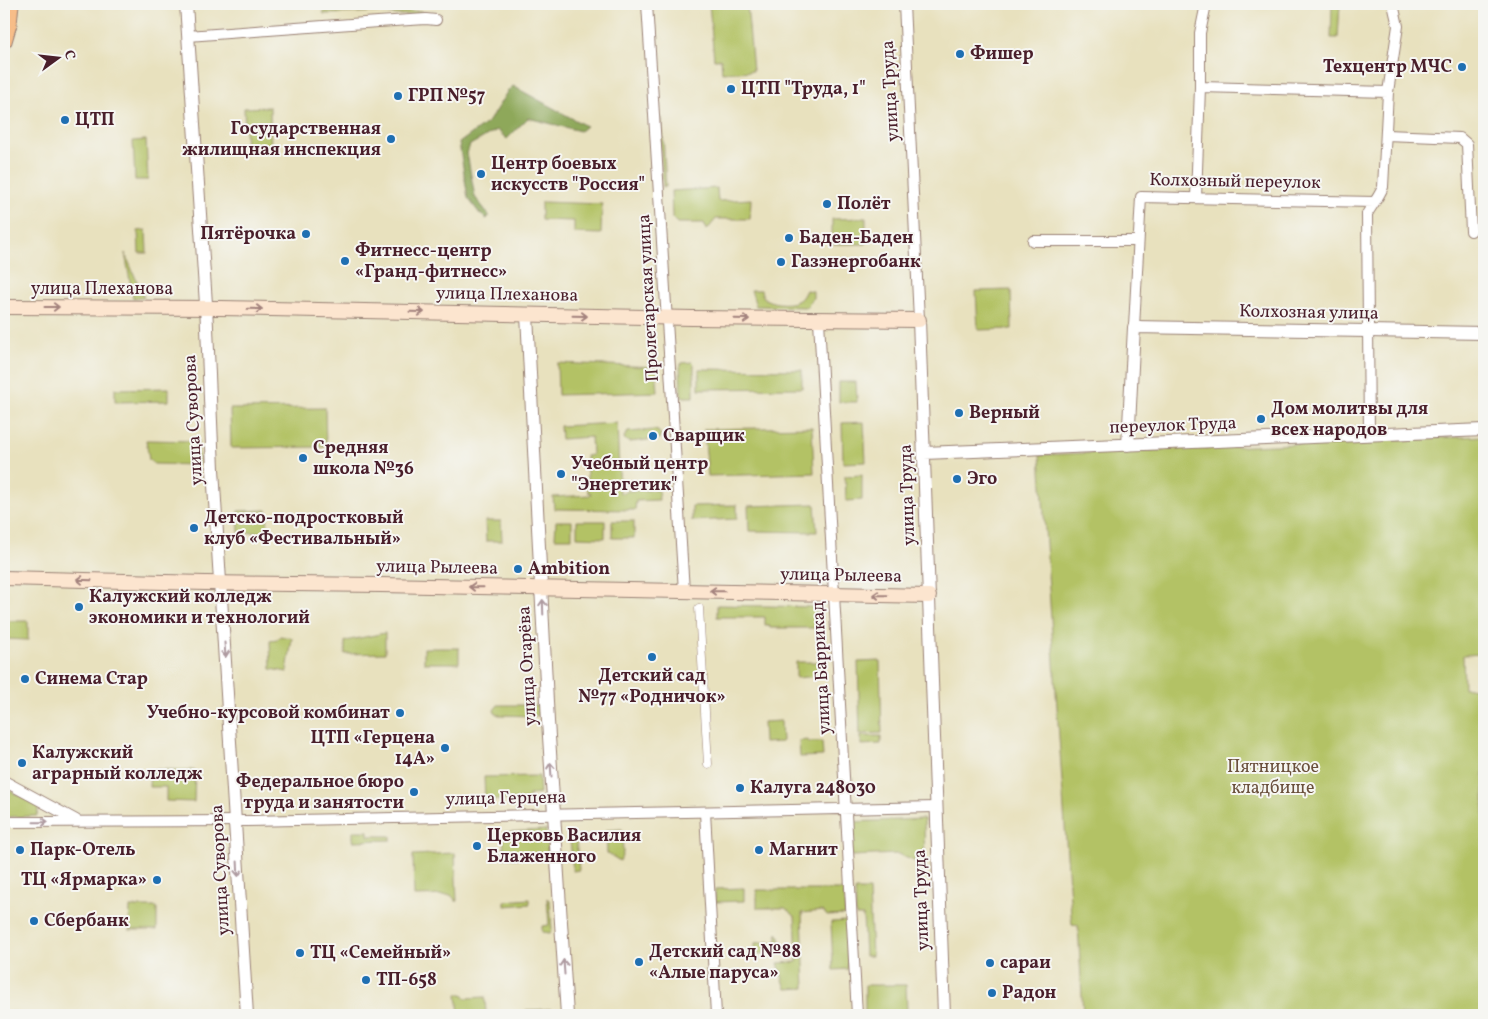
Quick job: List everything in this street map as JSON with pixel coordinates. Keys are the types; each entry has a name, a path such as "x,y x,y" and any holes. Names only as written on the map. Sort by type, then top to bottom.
{"main road":[{"path":"4,41 9,24 11,4"},
{"name":"улица Плеханова","path":"4,307 206,308 666,318 919,320"},
{"name":"улица Рылеева","path":"4,578 220,584 929,596"}],"street":[{"name":"улица Суворова","path":"186,4 206,308 213,469 247,1015"},
{"name":"Пролетарская улица","path":"647,4 684,591"},
{"name":"улица Труда","path":"904,4 919,320 944,1015"},
{"path":"1196,198 1200,33 1206,4"},
{"path":"1369,435 1367,214 1383,187 1388,92 1398,26 1393,4"},
{"path":"188,36 378,22 436,20"},
{"path":"1200,87 1388,92"},
{"path":"1386,135 1460,138 1468,144 1472,231"},
{"name":"Колхозный переулок","path":"1128,445 1140,197 1374,202"},
{"path":"1033,241 1138,241"},
{"name":"улица Огарёва","path":"527,315 554,815 567,1015"},
{"name":"улица Баррикад","path":"819,320 857,1015"},
{"name":"Колхозная улица","path":"1134,327 1484,334"},
{"name":"переулок Труда","path":"924,453 1484,430"},
{"path":"699,608 708,764"},
{"name":"улица Герцена","path":"4,781 77,821"},
{"name":"улица Герцена","path":"4,822 235,821 936,807"},
{"path":"705,812 716,1015"}],"green space":[{"path":"709,4 747,4 753,71 722,73 721,59 714,59"},
{"path":"757,4 830,4 830,5 757,9"},
{"path":"1332,4 1340,4 1338,38 1331,38"},
{"path":"377,8 396,12 421,11 421,15 396,15 377,12 324,14 323,11"},
{"path":"513,86 586,126 580,131 528,118 507,139 497,130 470,145 467,153 475,197 489,215 487,219 480,214 468,198 459,143 489,121 507,92"},
{"path":"270,107 271,151 246,152 244,108"},
{"path":"662,118 666,187 663,187 659,125"},
{"path":"146,140 148,180 135,180 133,141"},
{"path":"717,188 718,201 751,199 750,219 716,219 707,230 704,223 677,223 672,218 671,191"},
{"path":"541,202 602,204 601,234 574,233 574,221 541,220"},
{"path":"866,218 866,244 832,244 832,219"},
{"path":"146,230 147,253 139,253 138,231"},
{"path":"125,253 144,298 133,298"},
{"path":"751,290 761,290 766,299 779,303 796,302 806,290 813,291 813,298 807,307 756,306"},
{"path":"1011,290 1012,329 978,330 976,291"},
{"path":"692,362 694,364 694,397 684,397 681,395 680,366 682,363"},
{"path":"557,363 656,367 658,392 558,395"},
{"path":"699,369 802,370 802,388 699,389"},
{"path":"839,382 856,382 857,402 839,402"},
{"path":"169,388 169,401 115,402 115,389"},
{"path":"325,408 326,447 231,448 230,409"},
{"path":"864,422 866,462 843,463 842,423"},
{"path":"617,423 620,493 625,493 625,491 658,490 659,500 636,501 635,510 554,509 553,497 591,495 588,492 586,456 592,455 591,437 561,439 560,426"},
{"path":"812,427 814,473 708,476 704,429"},
{"path":"658,431 661,435 659,439 629,442 624,437 628,432"},
{"name":"Пятницкое кладбище","path":"1484,436 1484,654 1463,655 1464,688 1484,687 1484,1015 1083,1015 1078,925 1072,924 1071,915 1040,455"},
{"path":"146,440 198,441 199,465 154,464 149,460"},
{"path":"862,475 862,500 846,501 845,476"},
{"path":"815,504 817,532 749,531 748,506"},
{"path":"737,505 737,519 692,521 692,506"},
{"path":"267,510 268,532 239,533 238,511"},
{"path":"485,521 501,521 502,541 486,541"},
{"path":"556,521 572,521 572,538 555,538"},
{"path":"577,521 605,521 605,538 577,537"},
{"path":"612,521 634,521 634,538 612,538"},
{"path":"717,605 817,607 817,628 770,628 769,625 765,625 765,617 717,617"},
{"path":"4,621 28,621 28,640 4,639"},
{"path":"385,633 385,653 345,654 345,641"},
{"path":"280,636 292,638 287,672 271,669 270,641 277,640"},
{"path":"424,648 459,648 459,663 424,663"},
{"path":"880,661 882,733 860,734 858,662"},
{"path":"796,662 818,662 819,676 796,678"},
{"path":"498,705 534,705 539,706 541,710 539,715 535,716 499,715 494,710"},
{"path":"781,721 782,742 764,743 763,722"},
{"path":"861,736 881,736 881,744 861,745"},
{"path":"808,740 808,742 822,742 823,756 800,757 799,741"},
{"path":"150,769 195,770 194,802 166,801 166,787 149,787"},
{"path":"539,776 540,794 529,795 529,800 485,800 484,777"},
{"path":"4,788 39,805 37,816 4,817"},
{"path":"924,819 925,866 898,854 851,856 850,822"},
{"path":"622,829 623,853 620,861 607,853 606,830"},
{"path":"546,830 548,859 503,858 504,832"},
{"path":"353,831 368,831 368,836 391,836 391,840 353,841"},
{"path":"570,840 576,840 579,870 573,871"},
{"path":"455,853 457,902 451,895 414,896 413,855"},
{"path":"744,888 744,901 715,902 715,889"},
{"path":"757,890 844,890 845,915 827,916 823,911 802,913 805,988 786,989 778,963 797,962 795,916 785,908 757,908"},
{"path":"855,890 869,890 872,956 865,956 863,916 856,916"},
{"path":"547,898 550,901 552,930 550,933 542,932 542,926 549,925"},
{"path":"530,899 530,904 505,906 505,901"},
{"path":"130,907 157,907 157,930 129,930"},
{"path":"846,921 848,969 833,970 831,922"},
{"path":"777,933 781,941 779,949 769,953 755,954 755,943 777,941"},
{"path":"865,985 906,985 907,1012 865,1013"},
{"path":"457,994 463,994 466,998 485,997 486,1015 459,1015"},
{"path":"551,1009 552,1015 526,1015 526,1010"},
{"path":"1051,1011 1052,1015 997,1015"}],"place":[{"name":"Фишер","path":"960,54"},
{"name":"Техцентр МЧС","path":"1462,67"},
{"name":"ЦТП \"Труда, 1\"","path":"731,89"},
{"name":"ГРП №57","path":"398,96"},
{"name":"ЦТП","path":"65,120"},
{"name":"Государственная жилищная инспекция","path":"391,139"},
{"name":"Центр боевых искусств \"Россия\"","path":"481,174"},
{"name":"Полёт","path":"827,204"},
{"name":"Пятёрочка","path":"306,234"},
{"name":"Баден-Баден","path":"789,238"},
{"name":"Фитнесс-центр «Гранд-фитнесс»","path":"345,261"},
{"name":"Газэнергобанк","path":"781,262"},
{"name":"Верный","path":"959,413"},
{"name":"Дом молитвы для всех народов","path":"1261,419"},
{"name":"Сварщик","path":"653,436"},
{"name":"Средняя школа №36","path":"303,458"},
{"name":"Учебный центр \"Энергетик\"","path":"561,474"},
{"name":"Эго","path":"957,479"},
{"name":"Детско-подростковый клуб «Фестивальный»","path":"194,528"},
{"name":"Ambition","path":"518,569"},
{"name":"Калужский колледж экономики и технологий","path":"79,607"},
{"name":"Детский сад №77 «Родничок»","path":"652,657"},
{"name":"Синема Стар","path":"25,679"},
{"name":"Учебно-курсовой комбинат","path":"400,713"},
{"name":"ЦТП «Герцена 14А»","path":"445,748"},
{"name":"Калужский аграрный колледж","path":"22,763"},
{"name":"Калуга 248030","path":"740,788"},
{"name":"Федеральное бюро труда и занятости","path":"414,792"},
{"name":"Церковь Василия Блаженного","path":"477,846"},
{"name":"Парк-Отель","path":"20,850"},
{"name":"Магнит","path":"759,850"},
{"name":"ТЦ «Ярмарка»","path":"157,880"},
{"name":"Сбербанк","path":"34,921"},
{"name":"ТЦ «Семейный»","path":"300,953"},
{"name":"Детский сад №88 «Алые паруса»","path":"639,962"},
{"name":"сараи","path":"990,963"},
{"name":"ТП-658","path":"366,980"},
{"name":"Радон","path":"992,993"}]}
